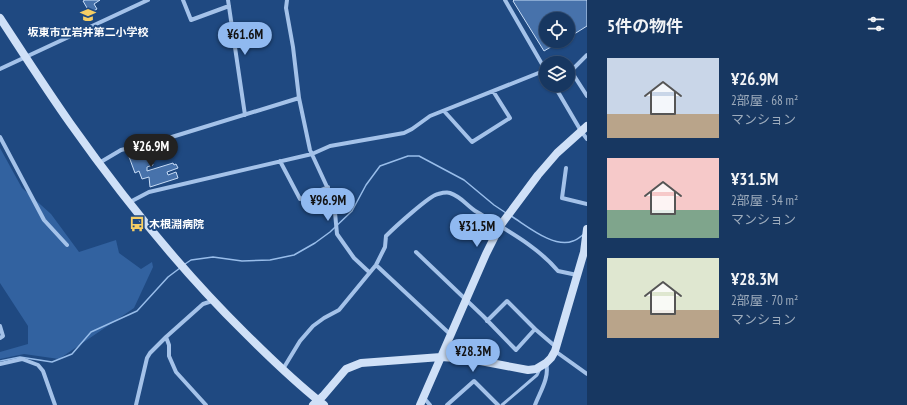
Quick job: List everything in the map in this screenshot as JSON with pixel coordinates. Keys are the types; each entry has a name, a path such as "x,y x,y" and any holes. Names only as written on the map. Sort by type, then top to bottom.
{"street":[{"path":"0,68 148,0"},
{"path":"183,0 191,20 229,6"},
{"path":"228,0 245,115"},
{"path":"286,0 299,98 312,154 334,202 337,234 354,258 369,272"},
{"path":"505,0 539,59"},
{"path":"0,18 98,163 167,250 212,300 318,403 322,396 346,369 371,362 441,357 470,359 521,370 536,369 543,365 551,358 556,349 585,253 587,229"},
{"path":"575,68 586,58"},
{"path":"128,202 149,192 312,154 330,146 404,133 430,116 539,74"},
{"path":"575,79 587,96"},
{"path":"444,111 472,142 510,118 493,91"},
{"path":"560,92 584,129 587,139"},
{"path":"98,163 121,150 162,140 299,98"},
{"path":"430,405 421,401 486,254 500,226 538,175 557,154 584,129"},
{"path":"0,137 44,220 67,245"},
{"path":"280,161 300,199 328,187"},
{"path":"566,168 562,198 587,204"},
{"path":"283,369 300,341 313,326 339,310 376,264 385,248 386,236 436,194 449,192 461,198 475,211 528,242 552,263 558,271 578,275"},
{"path":"416,252 516,350 535,329"},
{"path":"376,264 450,335"},
{"path":"136,405 147,358 150,353 203,304 212,300"},
{"path":"488,321 507,301 556,349 587,374"},
{"path":"0,326 3,336 0,338"},
{"path":"166,337 169,345 169,356 176,372 206,405"},
{"path":"0,364 22,358 38,364 43,371 55,405"},
{"path":"535,405 545,380 547,370 543,365"},
{"path":"447,405 474,380 498,405"}],"lane":[{"path":"502,405 537,375 543,365"}],"shaded area":[{"path":"0,148 22,188 51,214 79,252 116,240 119,253 141,269 152,262 153,267 134,308 59,359 24,354 0,359 0,352 28,344 28,326 0,283"}],"building":[{"path":"100,0 94,4 97,9 90,13 83,1"},
{"path":"587,0 587,26 575,34 575,12 539,12 539,43 513,1"},
{"path":"542,48 549,48 544,51"},
{"path":"147,148 153,165 147,167 147,171 173,163 174,165 176,164 178,168 167,172 168,175 176,172 178,178 150,187 149,177 142,179 139,171 135,173 128,154"}],"waterway":[{"path":"185,264 191,260 213,257 242,261 270,260 294,255 330,232 352,211 366,185 380,166 408,156 419,156 464,180 506,213"},
{"path":"511,216 540,235 557,242 565,243 573,241 584,234"},
{"path":"0,361 20,357 52,362 72,354 91,332 137,311 168,277 180,268"}],"place":[{"name":"坂東市立岩井第二小学校","path":"88,15"},
{"name":"木根淵病院","path":"137,224"}]}
